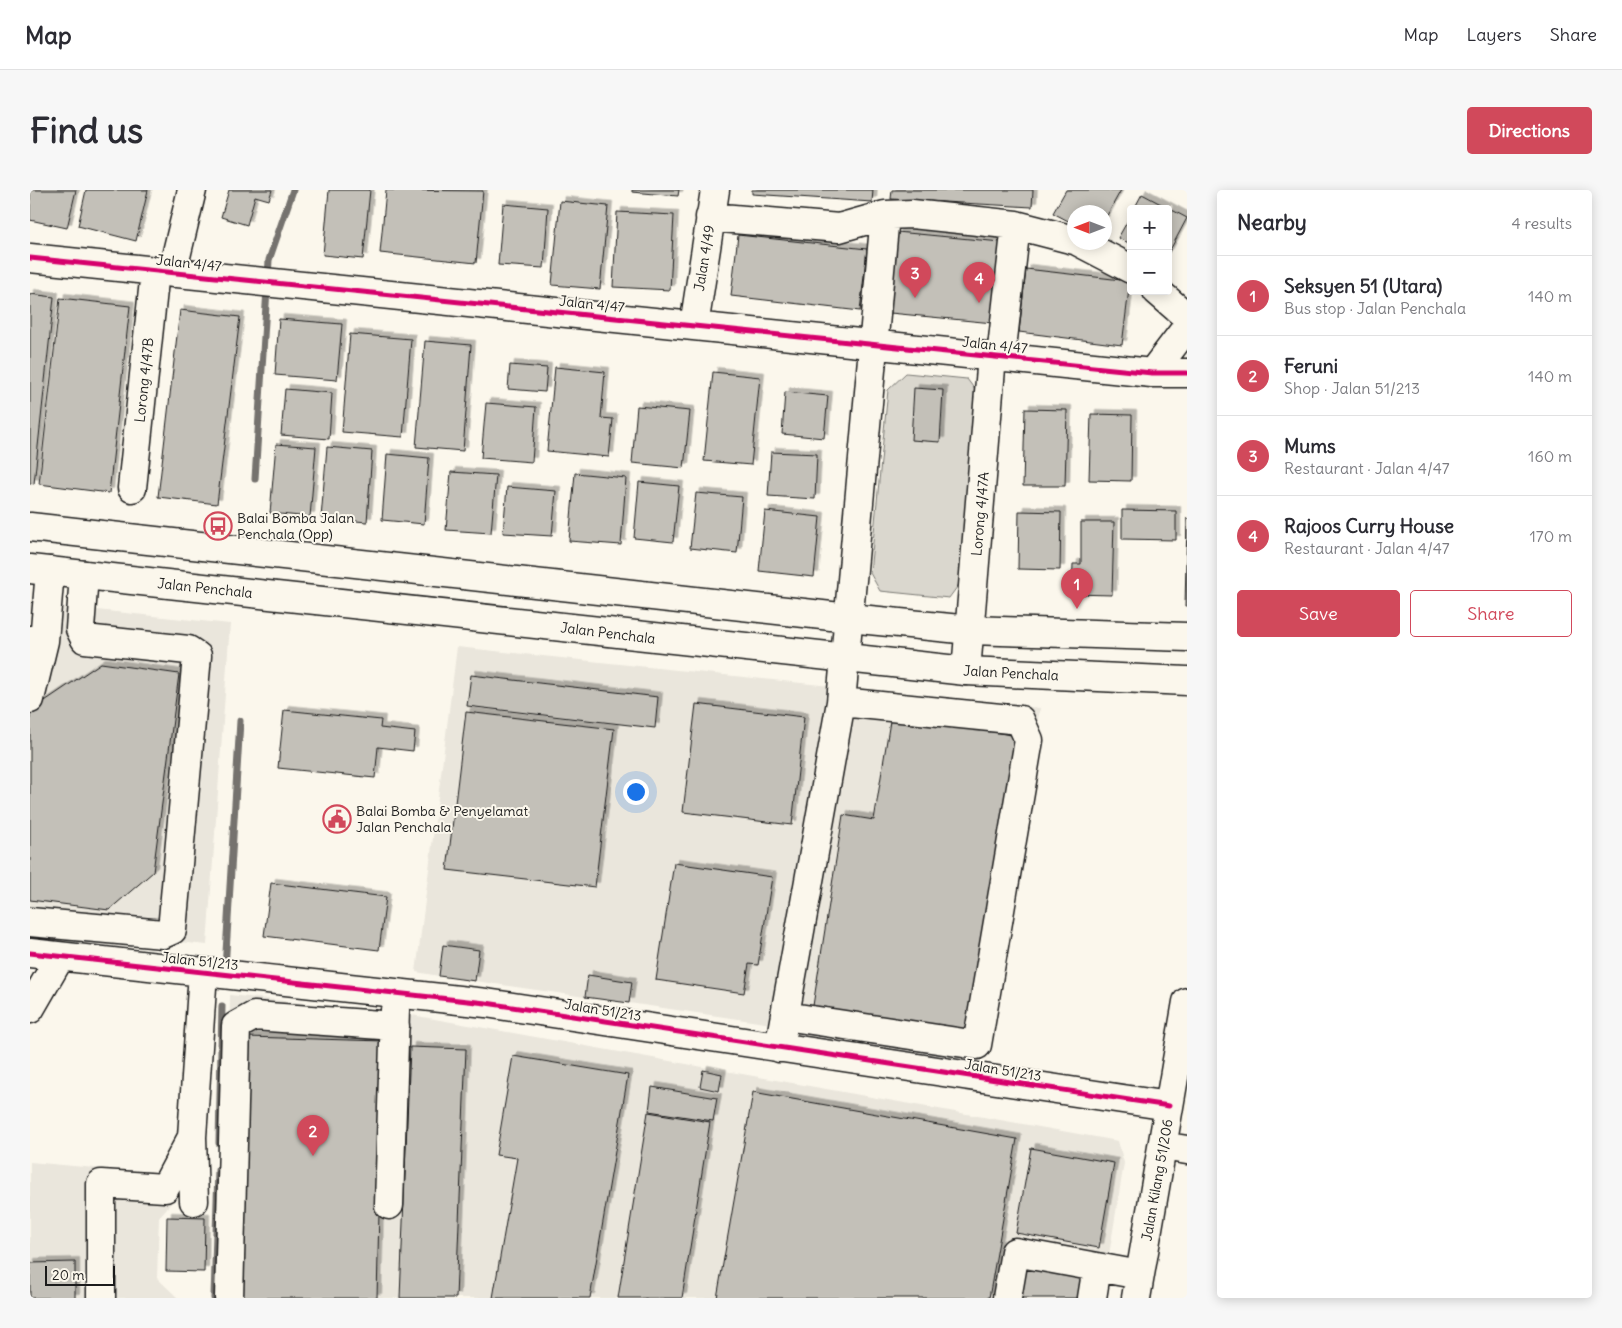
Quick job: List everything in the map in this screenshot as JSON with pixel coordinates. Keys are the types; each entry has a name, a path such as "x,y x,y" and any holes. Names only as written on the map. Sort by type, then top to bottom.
{"street":[{"name":"Lorong 4/47B","path":"132,488 164,272 192,190"},
{"name":"Jalan 4/49","path":"694,326 715,190"},
{"path":"710,217 839,228 886,215 912,214 1016,225 1067,238"},
{"path":"779,1048 841,702 886,215"},
{"name":"Lorong 4/47A","path":"966,671 997,357 1016,225"},
{"path":"1095,250 1127,266"},
{"name":"Jalan 4/47","path":"30,258 874,345 1152,372 1187,373"},
{"path":"1162,295 1187,317"},
{"path":"1152,372 1187,327"},
{"path":"30,527 970,630 1187,637"},
{"path":"356,605 360,564"},
{"path":"30,699 37,640 40,570"},
{"name":"Jalan Penchala","path":"40,570 966,671 1187,682"},
{"path":"30,922 163,934 172,930 197,656 188,650 85,639 80,629 84,575"},
{"path":"785,1016 977,1045 1029,740 1020,720 841,702"},
{"name":"Jalan 51/213","path":"30,953 486,1004 1169,1106"},
{"path":"30,1008 60,956"},
{"path":"194,1201 192,1138 203,972"},
{"path":"290,1019 292,982"},
{"path":"390,1205 396,994"},
{"name":"Jalan Kilang 51/206","path":"1138,1286 1175,1148 1169,1106 1187,1002"},
{"path":"230,1298 236,1026 254,1016 395,1026"},
{"path":"192,1138 232,1158"},
{"path":"101,1298 101,1184 165,1188 192,1138"},
{"path":"1007,1298 1015,1252 1097,1267 1138,1286"},
{"path":"1092,1298 1097,1267"}],"shaded area":[{"path":"906,373 967,379 979,395 963,579 949,598 880,591 870,573 888,390"},
{"path":"30,603 230,624 207,945 30,926"},
{"path":"457,647 1040,708 983,1055 629,1003 632,982 588,975 585,997 475,981 479,950 444,945 439,976 416,972"},
{"path":"230,995 406,1014 1118,1141 1124,1163 1102,1298 224,1298"},
{"path":"30,1162 182,1176 181,1192 159,1217 157,1278 178,1298 30,1298"}],"building":[{"path":"30,190 76,190 67,228 30,220"},
{"path":"86,190 148,190 136,241 78,226"},
{"path":"229,190 272,190 269,200 255,196 247,225 221,217"},
{"path":"329,190 370,190 363,259 323,255"},
{"path":"386,190 483,191 476,263 380,253"},
{"path":"632,190 679,190 678,196 632,192"},
{"path":"752,190 873,190 872,202 752,194"},
{"path":"892,190 1033,190 1032,207 891,199"},
{"path":"1066,190 1121,190 1112,206 1067,205 1067,220 1053,213"},
{"path":"1142,194 1163,205 1136,205"},
{"path":"560,201 608,206 600,289 552,285"},
{"path":"503,204 548,208 544,268 498,265"},
{"path":"1172,210 1187,218 1172,246"},
{"path":"617,212 674,215 670,290 613,287"},
{"path":"1127,222 1127,242 1118,238"},
{"path":"897,232 1001,242 993,323 890,313"},
{"path":"738,235 867,249 860,311 731,296"},
{"path":"1026,269 1127,281 1128,295 1122,345 1019,332"},
{"path":"30,294 54,297 34,484 30,483"},
{"path":"60,298 130,306 109,493 39,484"},
{"path":"180,310 240,317 217,504 158,497"},
{"path":"279,319 342,324 337,380 275,375"},
{"path":"350,334 411,339 403,437 342,432"},
{"path":"425,341 471,345 463,451 416,447"},
{"path":"510,365 547,368 545,392 508,389"},
{"path":"555,367 605,372 601,418 613,419 609,457 547,451"},
{"path":"713,372 760,377 751,465 704,461"},
{"path":"914,388 943,390 940,442 911,440"},
{"path":"285,389 332,393 329,439 281,435"},
{"path":"785,392 828,396 824,438 782,434"},
{"path":"486,403 536,407 532,462 481,458"},
{"path":"637,406 690,411 684,468 632,463"},
{"path":"1025,409 1067,410 1065,486 1023,486"},
{"path":"1091,414 1132,415 1131,481 1089,480"},
{"path":"276,444 316,447 310,517 270,513"},
{"path":"327,447 372,451 367,522 321,518"},
{"path":"771,452 817,454 815,499 768,496"},
{"path":"387,454 429,458 424,524 382,520"},
{"path":"451,472 496,475 491,533 446,530"},
{"path":"575,473 626,478 621,545 569,541"},
{"path":"639,482 679,486 673,542 634,538"},
{"path":"507,487 556,491 552,536 503,533"},
{"path":"696,493 742,497 737,553 690,548"},
{"path":"1122,510 1176,511 1176,540 1122,539"},
{"path":"765,511 820,517 814,577 759,571"},
{"path":"1019,511 1061,512 1060,570 1018,569"},
{"path":"1187,518 1187,606 1185,606"},
{"path":"1081,522 1114,522 1112,595 1072,594 1073,564 1081,564"},
{"path":"101,663 179,674 153,872 109,910 30,900 30,711"},
{"path":"471,675 658,697 655,728 467,706"},
{"path":"696,704 804,717 792,825 683,812"},
{"path":"284,710 381,720 380,728 415,732 413,751 378,747 375,778 278,768"},
{"path":"466,712 614,729 595,887 447,870"},
{"path":"891,715 1017,736 968,1038 812,1012 843,815 874,820"},
{"path":"674,863 772,877 758,965 749,964 744,993 656,980"},
{"path":"271,883 386,897 379,950 264,936"},
{"path":"443,945 479,950 475,981 439,976"},
{"path":"588,975 632,982 629,1003 585,997"},
{"path":"247,1037 383,1041 377,1298 240,1298"},
{"path":"410,1047 466,1049 456,1298 400,1298"},
{"path":"513,1056 628,1075 590,1298 493,1298 517,1158 496,1155"},
{"path":"703,1070 722,1074 719,1091 700,1087"},
{"path":"652,1087 717,1098 713,1121 649,1111"},
{"path":"753,1092 1017,1139 989,1298 717,1298"},
{"path":"648,1112 710,1122 682,1298 618,1298"},
{"path":"1031,1148 1114,1163 1099,1248 1016,1233"},
{"path":"167,1217 205,1218 204,1272 166,1271"},
{"path":"1019,1261 1090,1273 1086,1298 1013,1298"},
{"path":"75,1262 75,1298 30,1298 30,1263"}],"waterway":[{"path":"268,278 269,260 293,190"},
{"path":"255,479 267,289"},
{"path":"225,969 240,721"},
{"path":"219,1143 222,1006"},
{"path":"214,1298 218,1170"}],"cycle path":[{"path":"30,258 1152,373 1187,373"},
{"path":"30,953 486,1003 1169,1106"}],"place":[{"name":"Mums","path":"915,298"},
{"name":"Rajoos Curry House","path":"979,303"},
{"name":"Balai Bomba Jalan Penchala (Opp)","path":"218,526"},
{"name":"Seksyen 51 (Utara)","path":"1077,609"},
{"name":"Balai Bomba & Penyelamat Jalan Penchala","path":"337,819"},
{"name":"Feruni","path":"313,1156"}]}
